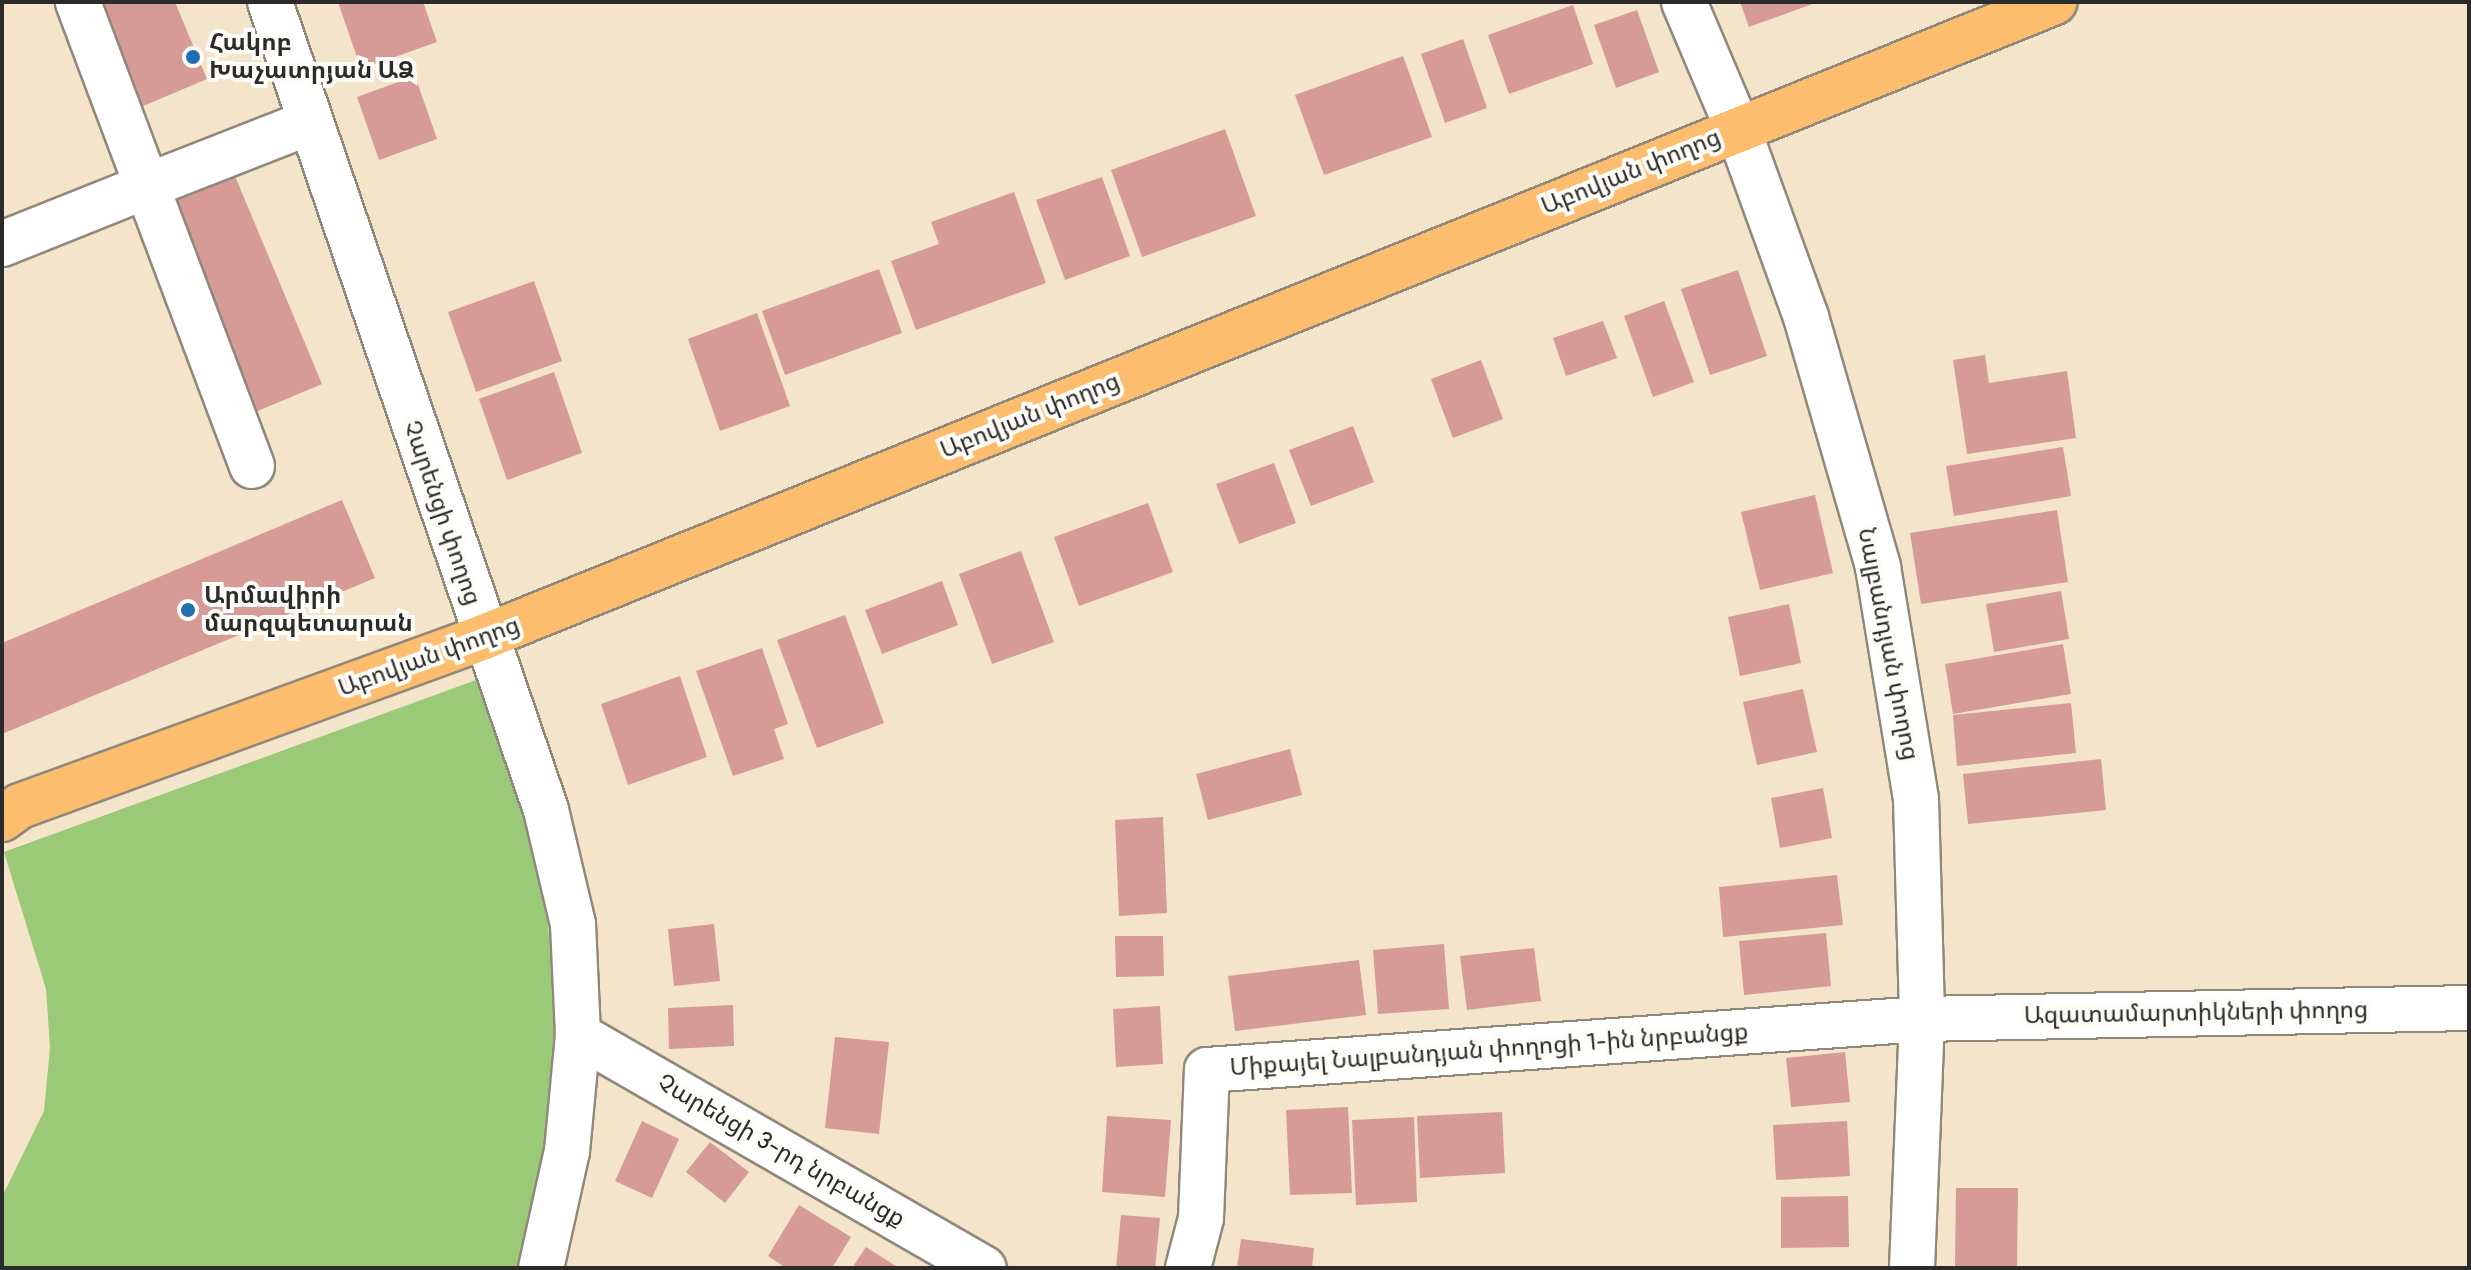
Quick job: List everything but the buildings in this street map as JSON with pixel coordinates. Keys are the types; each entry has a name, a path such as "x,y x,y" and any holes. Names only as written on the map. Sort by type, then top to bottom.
{"main road":[{"name":"Աբովյան փողոց","path":"2,819 20,806 484,637 2055,2"}],"street":[{"path":"78,2 252,466"},
{"name":"Չարենցի փողոց","path":"270,2 484,637 546,810 573,924 578,1035 567,1151 541,1268"},
{"name":"Նալբանդյան փողոց","path":"1684,2 1738,129 1806,317 1878,567 1916,799 1922,1019 1912,1268"},
{"path":"2,244 310,122"},
{"name":"Ազատամարտիկների փողոց","path":"1922,1019 2469,1008"},
{"name":"Միքայել Նալբանդյան փողոցի 1-ին նրբանցք","path":"1188,1268 1201,1218 1207,1070 1922,1019"},
{"name":"Չարենցի 3-րդ նրբանցք","path":"578,1035 984,1268"}],"green space":[{"path":"476,680 539,843 560,1037 542,1234 529,1268 2,1268 2,1197 44,1111 50,1048 46,989 4,852"}],"place":[{"name":"Հակոբ Խաչատրյան ԱՁ","path":"193,57"},
{"name":"Արմավիրի մարզպետարան","path":"188,610"}]}
